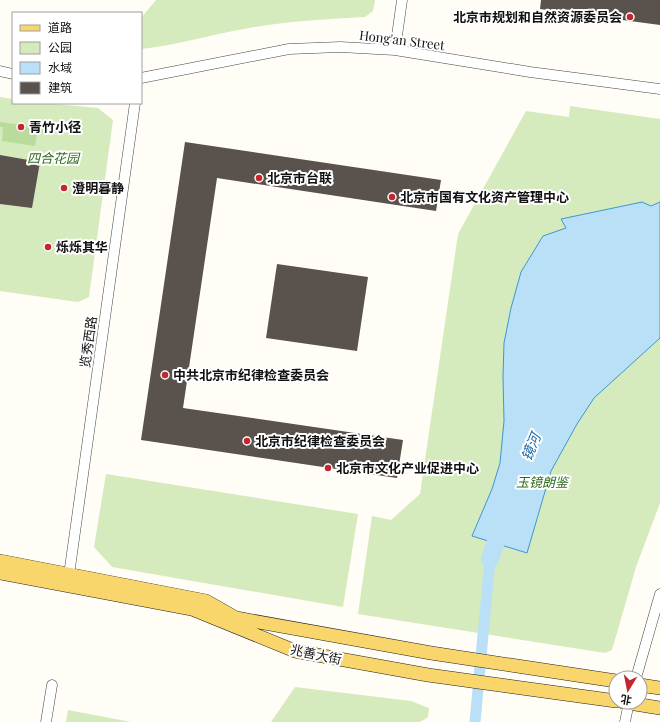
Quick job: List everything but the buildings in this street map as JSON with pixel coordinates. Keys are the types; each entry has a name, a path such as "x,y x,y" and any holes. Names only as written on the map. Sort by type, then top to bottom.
{"main road":[{"name":"兆善大街","path":"0,562 192,609 295,651 428,675 608,700"},
{"name":"兆善大街","path":"0,573 69,580 206,602 236,618 431,653 608,680"},
{"path":"648,686 660,688"},
{"name":"兆善大街","path":"648,706 660,708"}],"street":[{"path":"395,50 402,0"},
{"name":"Hong'an Street","path":"142,78 289,50 340,47 395,50 530,72 660,89"},
{"path":"0,71 12,74"},
{"name":"览秀西路","path":"69,580 135,104"},
{"path":"638,670 660,594"},
{"path":"46,722 52,685"},
{"path":"624,710 625,722"}],"green space":[{"path":"156,0 375,0 373,11 365,17 278,24 236,30 168,45 142,49 142,17"},
{"name":"四合花园","path":"0,97 12,99 12,104 55,104 98,108 113,120 89,297 78,302 0,291"},
{"name":"玉镜朗鉴","path":"570,106 660,119 660,503 636,567 612,650 605,653 358,614 372,516 391,520 420,494 458,234 526,111 569,117"},
{"path":"0,122 45,128 44,134 37,133 35,146 2,141 3,127 0,127"},
{"path":"106,474 358,514 343,607 112,567 94,547"},
{"path":"295,687 411,701 429,708 428,717 420,722 271,722"},
{"path":"68,710 131,722 66,722"}],"water":[{"path":"642,202 651,206 660,202 660,338 594,398 577,424 551,471 527,553 472,536 492,489 500,463 504,421 504,343 511,308 521,272 543,236 566,228 561,219"}],"waterway":[{"name":"镜河","path":"490,559 503,520"},
{"name":"镜河","path":"475,722 490,559"}],"place":[{"name":"北京市规划和自然资源委员会","path":"630,17"},
{"name":"青竹小径","path":"21,127"},
{"name":"北京市台联","path":"259,178"},
{"name":"澄明暮静","path":"64,188"},
{"name":"北京市国有文化资产管理中心","path":"392,197"},
{"name":"烁烁其华","path":"48,247"},
{"name":"中共北京市纪律检查委员会","path":"165,375"},
{"name":"北京市纪律检查委员会","path":"247,441"},
{"name":"北京市文化产业促进中心","path":"328,468"}]}
